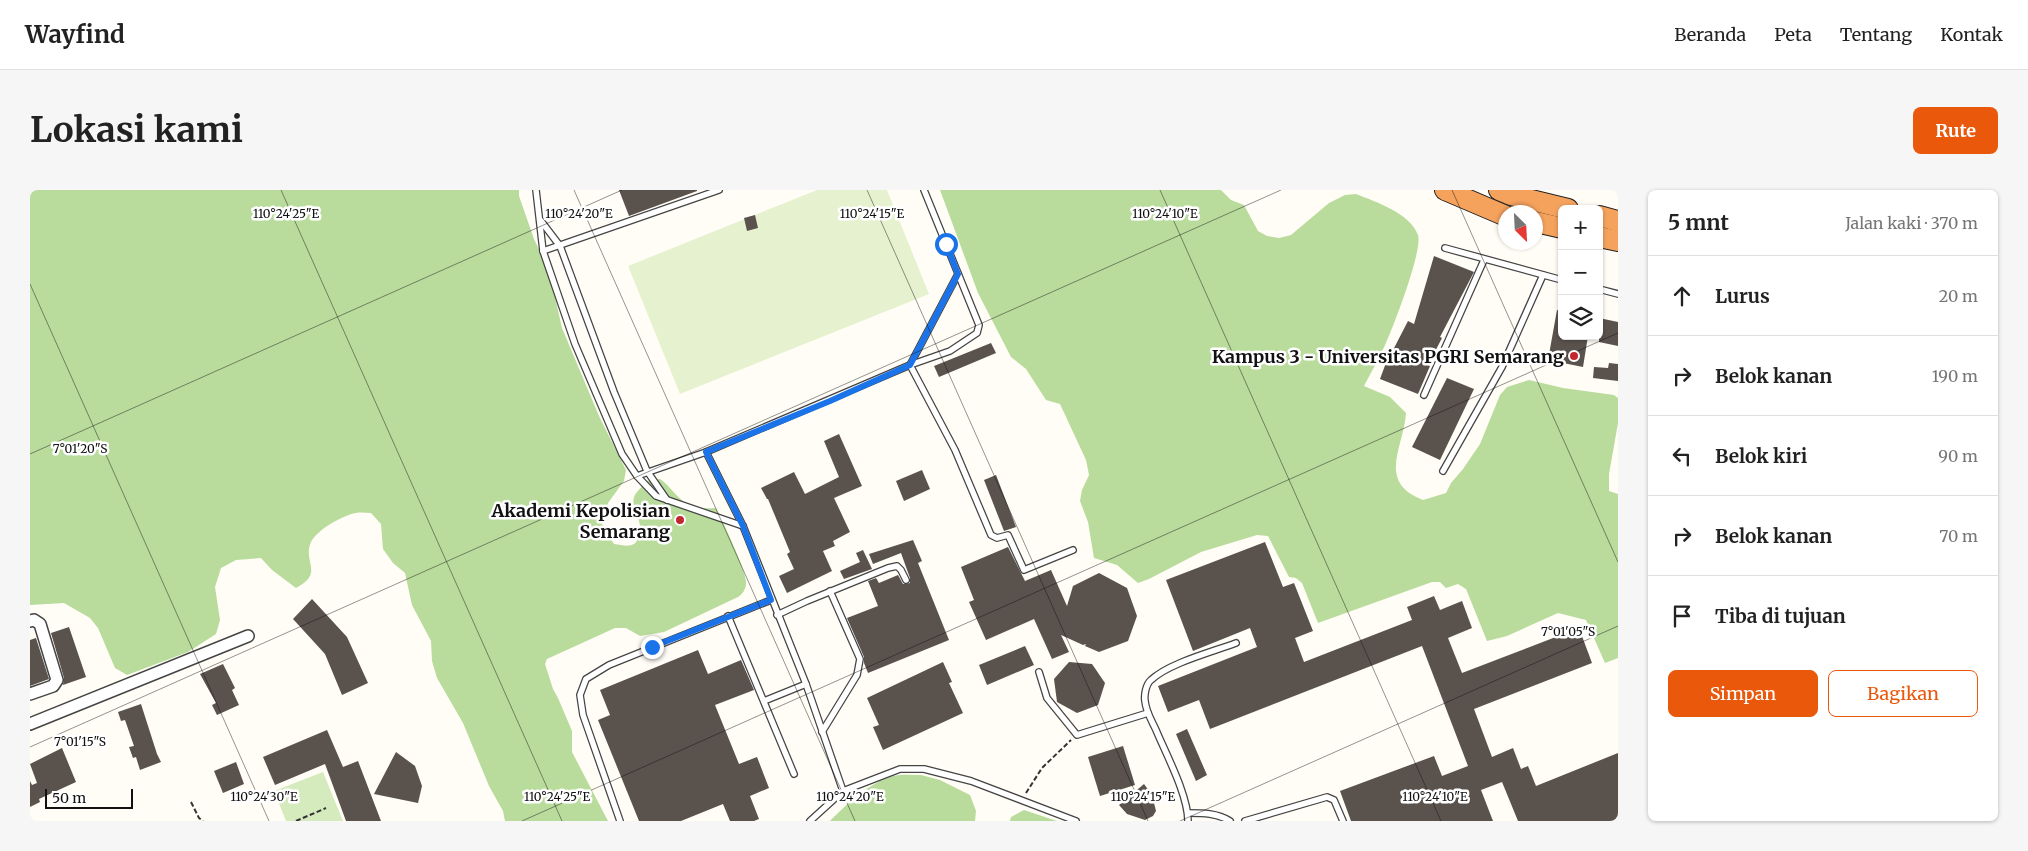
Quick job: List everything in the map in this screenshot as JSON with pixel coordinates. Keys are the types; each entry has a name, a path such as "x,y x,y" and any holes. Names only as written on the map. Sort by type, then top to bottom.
{"highway":[{"path":"1445,190 1498,213"},
{"path":"1499,190 1511,195 1558,207"},
{"path":"1603,217 1618,220"},
{"path":"1543,224 1558,227"},
{"path":"1603,238 1618,241"}],"street":[{"path":"30,621 34,620 40,624 57,680 53,686 30,694"},
{"path":"30,724 248,636"}],"lane":[{"path":"536,190 543,251 575,344 622,454 637,476 656,496 743,526"},
{"path":"543,251 719,190"},
{"path":"637,476 706,452 830,401 910,365 950,351 979,330 979,325 924,190"},
{"path":"541,221 560,246 614,392 647,471 668,501"},
{"path":"1445,248 1558,279"},
{"path":"1424,395 1484,260"},
{"path":"910,365 958,274"},
{"path":"1443,472 1502,367 1543,275"},
{"path":"1603,290 1618,294"},
{"path":"910,365 955,450 991,535 997,538 1008,535 1024,570 1073,550"},
{"path":"706,452 743,526 806,684 843,791"},
{"path":"777,615 830,591 897,566 902,570 906,580"},
{"path":"822,732 857,675 860,659 830,591"},
{"path":"620,821 583,715 580,695 586,679 609,665 771,600"},
{"path":"728,616 794,774"},
{"path":"1188,821 1188,813 1176,778 1148,713 1145,700 1149,681 1168,669 1236,643"},
{"path":"1039,672 1047,698 1077,735 1148,713"},
{"path":"764,701 806,684"},
{"path":"810,821 843,791 900,770 924,769 971,781 1076,821"},
{"path":"1245,821 1327,796 1334,800 1343,821"},
{"path":"1188,813 1218,815 1230,821"}],"path":[{"path":"1022,800 1042,768 1077,735"},
{"path":"191,802 199,818 203,821"},
{"path":"296,821 326,808"}],"green space":[{"path":"30,190 519,190 519,196 534,239 549,270 562,328 599,416 626,470 624,481 608,503 602,524 614,544 628,546 634,544 638,539 640,527 633,502 634,497 646,481 660,479 690,506 716,508 746,578 744,592 739,596 664,632 640,636 626,628 615,628 547,659 545,664 553,689 572,731 572,752 608,821 505,821 503,811 489,786 463,723 437,678 432,661 431,641 412,605 405,573 393,563 383,549 381,524 371,513 351,514 331,524 314,537 309,549 311,572 305,583 296,588 272,570 261,558 236,560 221,568 215,587 220,620 216,634 188,652 127,675 115,668 98,628 90,618 64,603 30,605"},
{"path":"817,190 887,190 929,294 680,394 628,266"},
{"path":"940,190 1221,190 1231,200 1244,205 1258,231 1267,236 1279,238 1291,235 1329,203 1345,195 1356,194 1400,214 1414,227 1418,235 1416,256 1389,336 1364,386 1390,397 1406,413 1396,462 1396,474 1400,484 1423,500 1446,493 1451,483 1480,444 1500,395 1507,387 1529,380 1563,388 1614,395 1618,398 1618,423 1609,474 1609,491 1618,494 1618,658 1605,663 1586,620 1558,613 1507,636 1487,641 1466,589 1458,584 1446,588 1440,582 1432,582 1318,623 1302,583 1296,578 1289,577 1268,536 1257,535 1201,552 1138,583 1117,565 1094,558 1088,522 1080,501 1082,490 1089,475 1086,460 1060,404 1046,400 1026,369 1011,357 978,293"},
{"path":"323,772 343,821 286,821 274,791"},
{"path":"921,775 940,780 970,795 976,811 975,821 830,821 876,783 893,776"},
{"path":"1024,810 1057,821 1010,821 1011,817"}],"building":[{"path":"619,190 697,190 697,191 629,216"},
{"path":"755,215 758,228 747,231 744,218"},
{"path":"1434,256 1474,272 1440,337 1442,338 1428,365 1430,366 1418,394 1380,379 1390,352 1392,352 1408,321 1414,324"},
{"path":"1557,310 1558,340 1587,340 1583,367 1548,360"},
{"path":"1603,319 1618,322 1618,346 1599,342 1599,340 1603,340"},
{"path":"991,343 996,353 939,377 934,366"},
{"path":"1609,363 1618,364 1618,381 1593,378 1594,367 1608,368"},
{"path":"1447,378 1474,389 1440,460 1412,447"},
{"path":"839,434 862,486 834,498 850,532 833,541 835,546 823,551 832,571 787,593 779,576 794,569 787,554 790,552 768,499 761,488 794,472 805,494 839,477 824,441"},
{"path":"922,470 930,489 904,501 896,481"},
{"path":"996,475 1016,527 1004,531 984,480"},
{"path":"913,540 922,561 918,563 949,640 868,673 864,657 847,618 878,606 868,581 876,578 879,583 898,575 903,584 910,583 901,553 873,564 869,554"},
{"path":"1265,542 1283,587 1294,583 1313,631 1295,638 1304,662 1412,620 1407,607 1434,596 1440,610 1462,601 1472,628 1448,638 1462,673 1579,628 1592,663 1474,709 1492,757 1513,748 1521,769 1528,766 1536,786 1618,753 1618,821 1518,821 1502,782 1481,790 1493,821 1351,821 1340,791 1434,756 1442,776 1468,766 1422,646 1210,729 1199,700 1168,712 1158,686 1257,647 1250,628 1193,651 1166,580"},
{"path":"1008,547 1025,581 1051,570 1067,606 1073,586 1099,573 1127,588 1137,616 1128,641 1099,652 1085,646 1086,644 1083,645 1061,635 1069,652 1052,659 1034,619 986,640 969,602 974,600 961,567"},
{"path":"863,550 872,569 844,579 840,571 860,562 856,553"},
{"path":"312,599 347,637 368,683 342,695 325,654 293,619"},
{"path":"69,627 86,677 63,685 64,678 51,633"},
{"path":"36,638 49,679 30,686 30,640"},
{"path":"1025,646 1034,665 987,685 979,665"},
{"path":"698,650 708,674 741,660 754,690 715,705 739,764 757,757 769,788 750,796 759,819 754,821 730,821 723,804 681,821 639,821 598,720 610,715 600,690"},
{"path":"943,662 952,682 949,683 963,713 883,750 873,727 879,725 867,698"},
{"path":"1069,662 1092,664 1105,683 1098,705 1077,713 1057,702 1054,679"},
{"path":"223,664 235,688 232,690 239,705 217,715 212,705 216,703 200,674"},
{"path":"141,704 161,762 140,770 136,757 133,758 129,747 134,746 125,720 121,721 118,712"},
{"path":"1187,729 1207,775 1196,781 1176,734"},
{"path":"327,730 343,767 358,761 381,821 346,821 325,764 275,785 263,757"},
{"path":"1123,746 1135,785 1100,796 1088,757"},
{"path":"62,748 76,782 39,799 40,802 30,807 30,781 32,785 37,783 30,764"},
{"path":"396,752 415,766 422,786 418,803 374,794"},
{"path":"236,762 244,784 223,793 214,771"},
{"path":"1144,784 1152,795 1156,811 1153,816 1145,820 1127,814 1119,805"}],"place":[{"name":"Kampus 3 - Universitas PGRI Semarang","path":"1574,356"},
{"name":"Akademi Kepolisian Semarang","path":"680,520"}],"route":[{"path":"652,647 771,600 743,526 706,452 830,401 910,365 958,274 946,244"}]}
